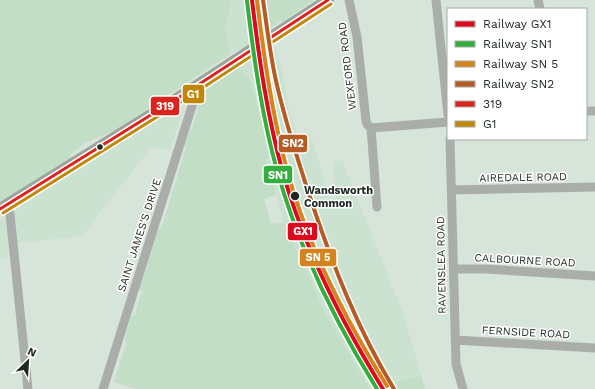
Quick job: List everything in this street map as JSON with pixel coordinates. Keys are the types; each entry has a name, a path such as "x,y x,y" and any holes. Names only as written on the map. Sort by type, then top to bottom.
{"main road":[{"path":"3,207 191,89 328,0"}],"street":[{"name":"WEXFORD ROAD","path":"349,0 357,37 366,121 368,127 371,128 377,207"},
{"path":"436,0 447,105"},
{"name":"SAINT JAMES'S DRIVE","path":"103,389 192,106 194,96 191,89"},
{"path":"371,128 447,122"},
{"name":"RAVENSLEA ROAD","path":"450,140 455,340 457,371 463,389"},
{"name":"AIREDALE ROAD","path":"452,190 595,187"},
{"path":"3,207 10,214 12,224 28,389"},
{"name":"CALBOURNE ROAD","path":"454,269 486,269 595,276"},
{"name":"FERNSIDE ROAD","path":"455,340 595,348"}],"shaded area":[{"path":"0,0 232,0 225,28 230,54 116,130 86,142 70,155 71,158 0,203"},
{"path":"232,0 266,0 271,28 278,40 274,43 284,80 289,112 298,137 310,133 331,201 336,198 333,162 342,160 404,316 421,375 395,382 399,389 370,389 325,313 284,222 266,160 270,158 251,80 238,67 243,64 237,50 230,54 229,51 225,28"},
{"path":"266,0 314,0 287,18 283,23 281,21 271,28"},
{"name":"Wandsworth Common","path":"238,67 251,80 271,158 266,160 276,195 264,199 271,224 284,222 325,313 370,389 135,389 114,382 126,344 125,338 131,316 135,315 142,291 138,289 147,266 157,231 162,227 186,148 184,146 190,130 192,129 197,113 199,90 230,69"},
{"path":"180,104 183,108 170,151 152,146 82,236 7,244 8,257 0,258 0,220"},
{"path":"421,375 425,389 399,389 395,382"}],"rail line":[{"name":"GX1","path":"252,0 268,109 277,152 292,202 313,257 339,311 383,389"},
{"name":"SN2","path":"263,0 276,81 292,141 311,200 347,297 369,344 394,389"},
{"name":"SN1","path":"247,1 267,132 287,202 320,285 347,338 377,389"}],"transit line":[{"path":"257,0 273,107 287,170 296,199 317,255 342,309 387,386"},
{"name":"319","path":"0,209 178,98 328,0"},
{"name":"G1","path":"3,213 181,102 331,4"}],"place":[{"name":"Wandsworth Common","path":"295,196"}]}
